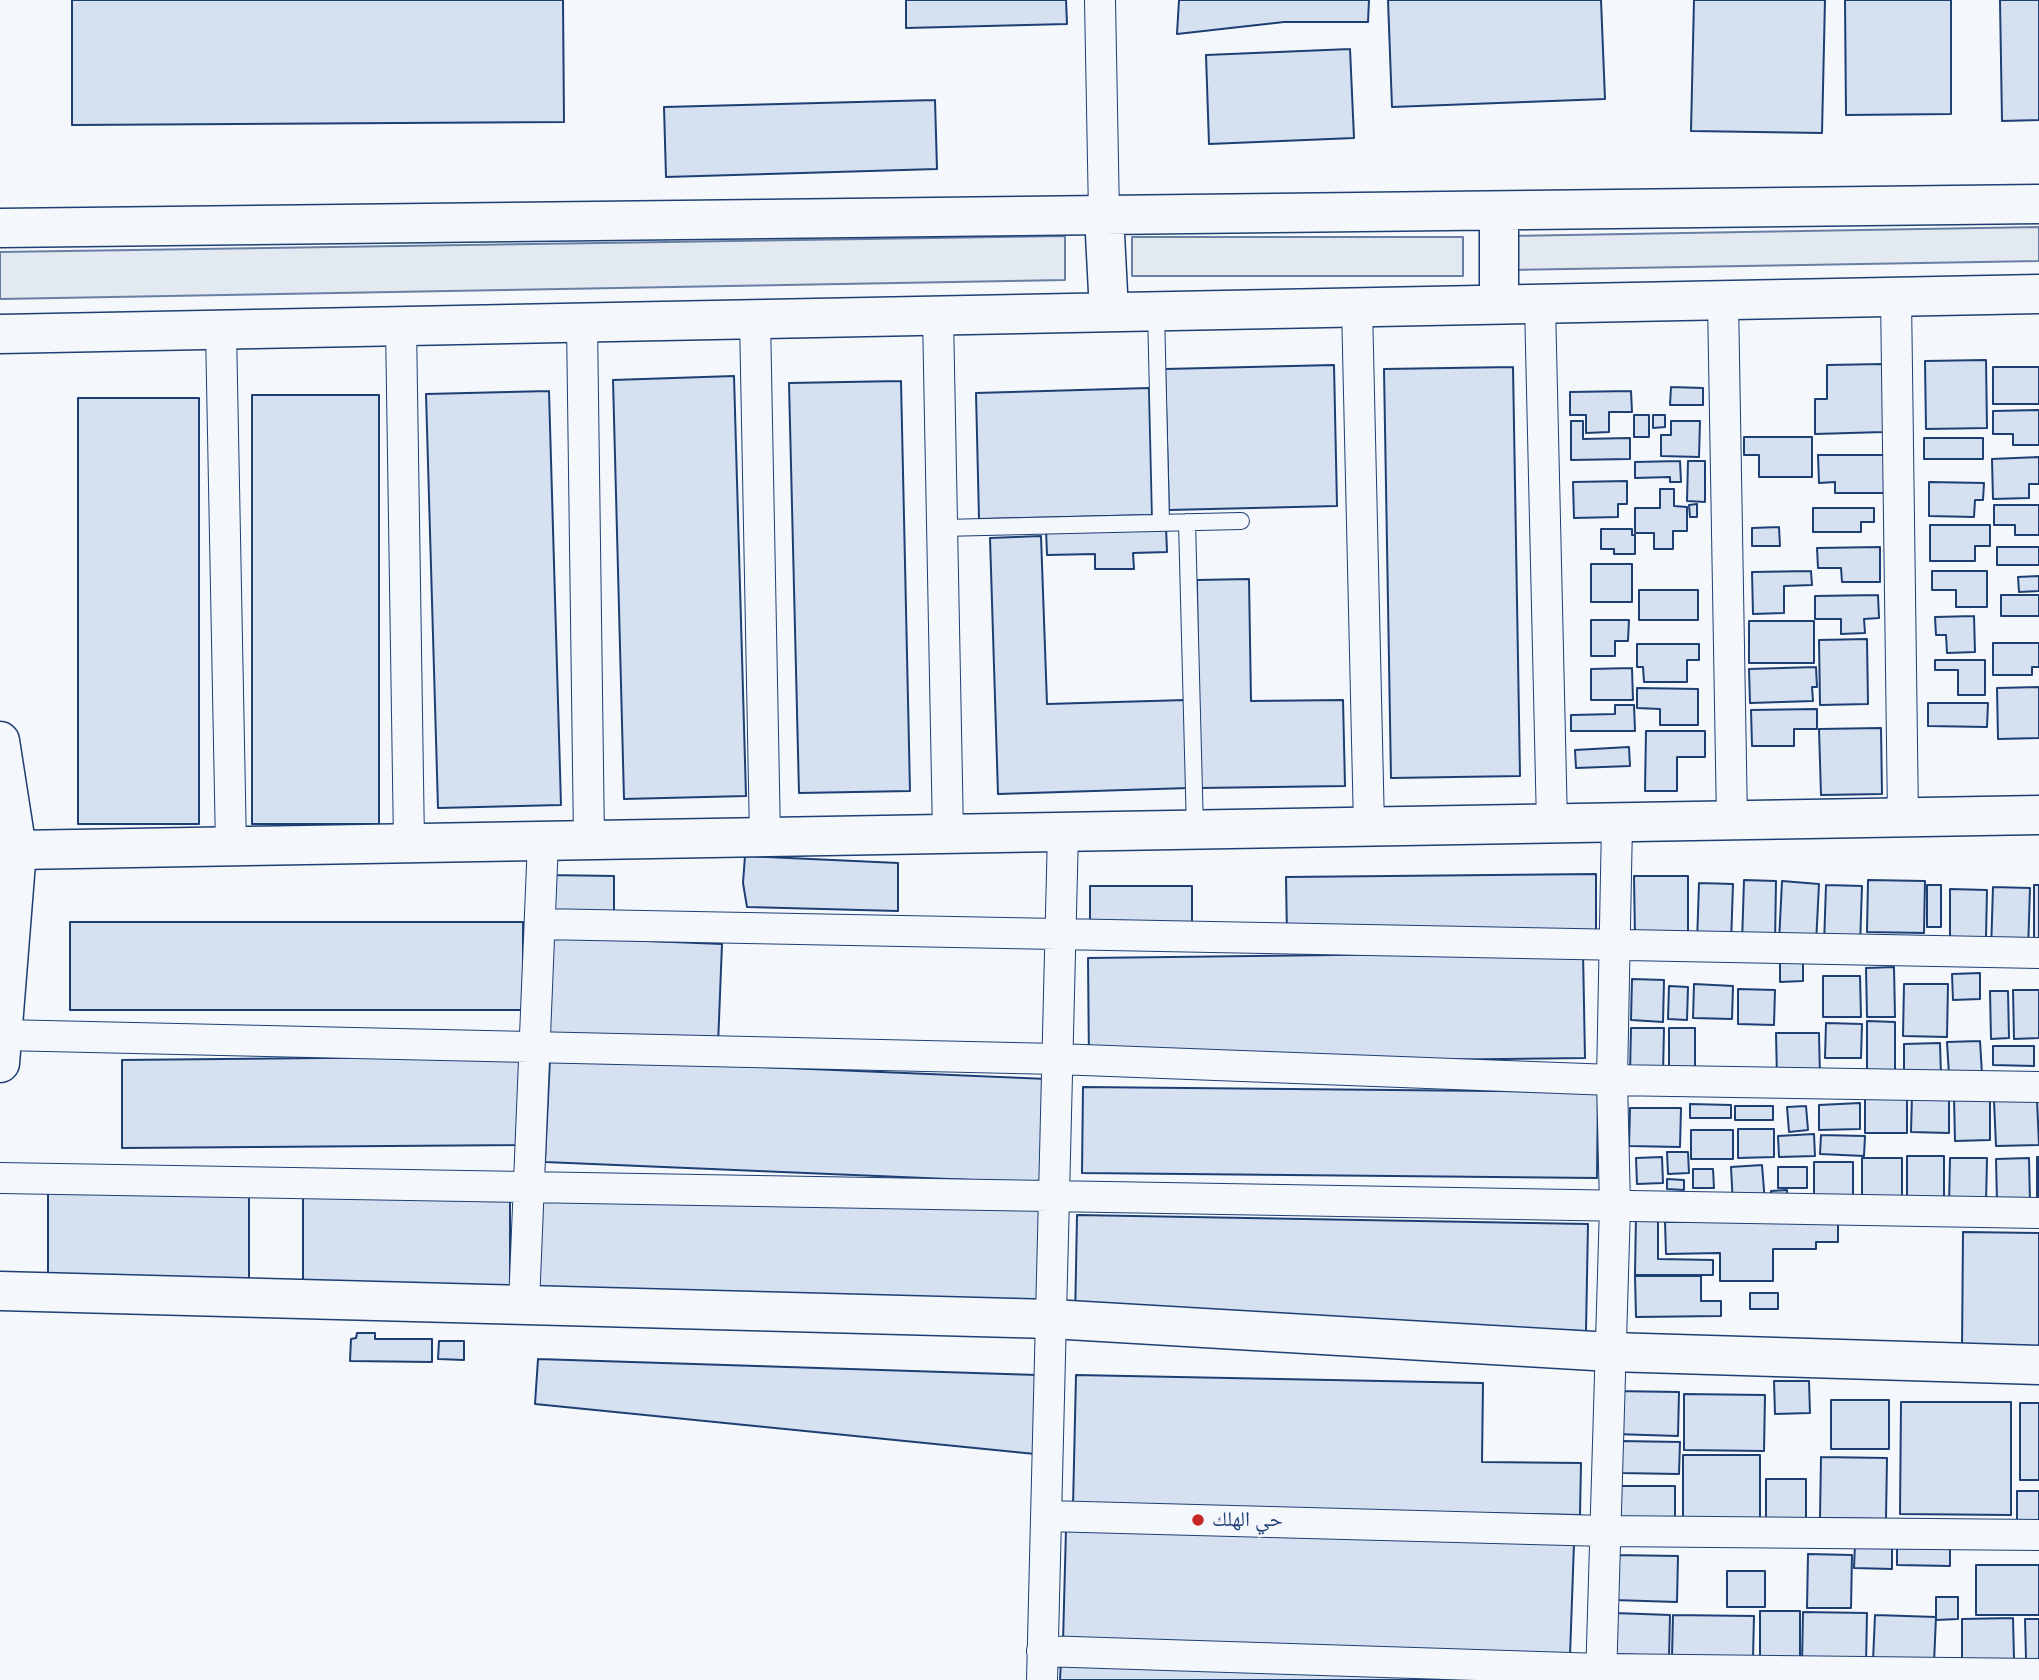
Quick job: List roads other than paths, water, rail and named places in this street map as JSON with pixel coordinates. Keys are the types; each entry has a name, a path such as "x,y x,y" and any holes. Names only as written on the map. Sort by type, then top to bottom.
{"street":[{"path":"1100,0 1104,215 1109,312"},
{"path":"0,228 2039,204"},
{"path":"1499,211 1499,304"},
{"path":"0,334 2039,294"},
{"path":"1896,297 1903,817"},
{"path":"1723,300 1732,821"},
{"path":"1540,304 1552,824"},
{"path":"1357,307 1369,827"},
{"path":"938,316 948,834"},
{"path":"755,319 765,837"},
{"path":"582,323 589,841"},
{"path":"401,326 409,843"},
{"path":"221,330 230,847"},
{"path":"0,741 17,850 1,1049 535,1048 1057,1059 1612,1080 2039,1087"},
{"path":"17,850 2039,815"},
{"path":"1601,1675 1615,1206 1612,1080 1617,823"},
{"path":"1063,832 1042,1666 1601,1675 2039,1674"},
{"path":"524,1304 543,841"},
{"path":"540,924 2039,953"},
{"path":"0,1178 2039,1213"},
{"path":"0,1291 1051,1319 1611,1352 2039,1365"},
{"path":"1046,1516 1605,1531 2039,1535"}],"lane":[{"path":"1156,311 1161,523"},
{"path":"942,528 1241,521"},
{"path":"1187,522 1195,830"}],"place":[{"name":"حي الهلك","path":"1198,1520"}]}
